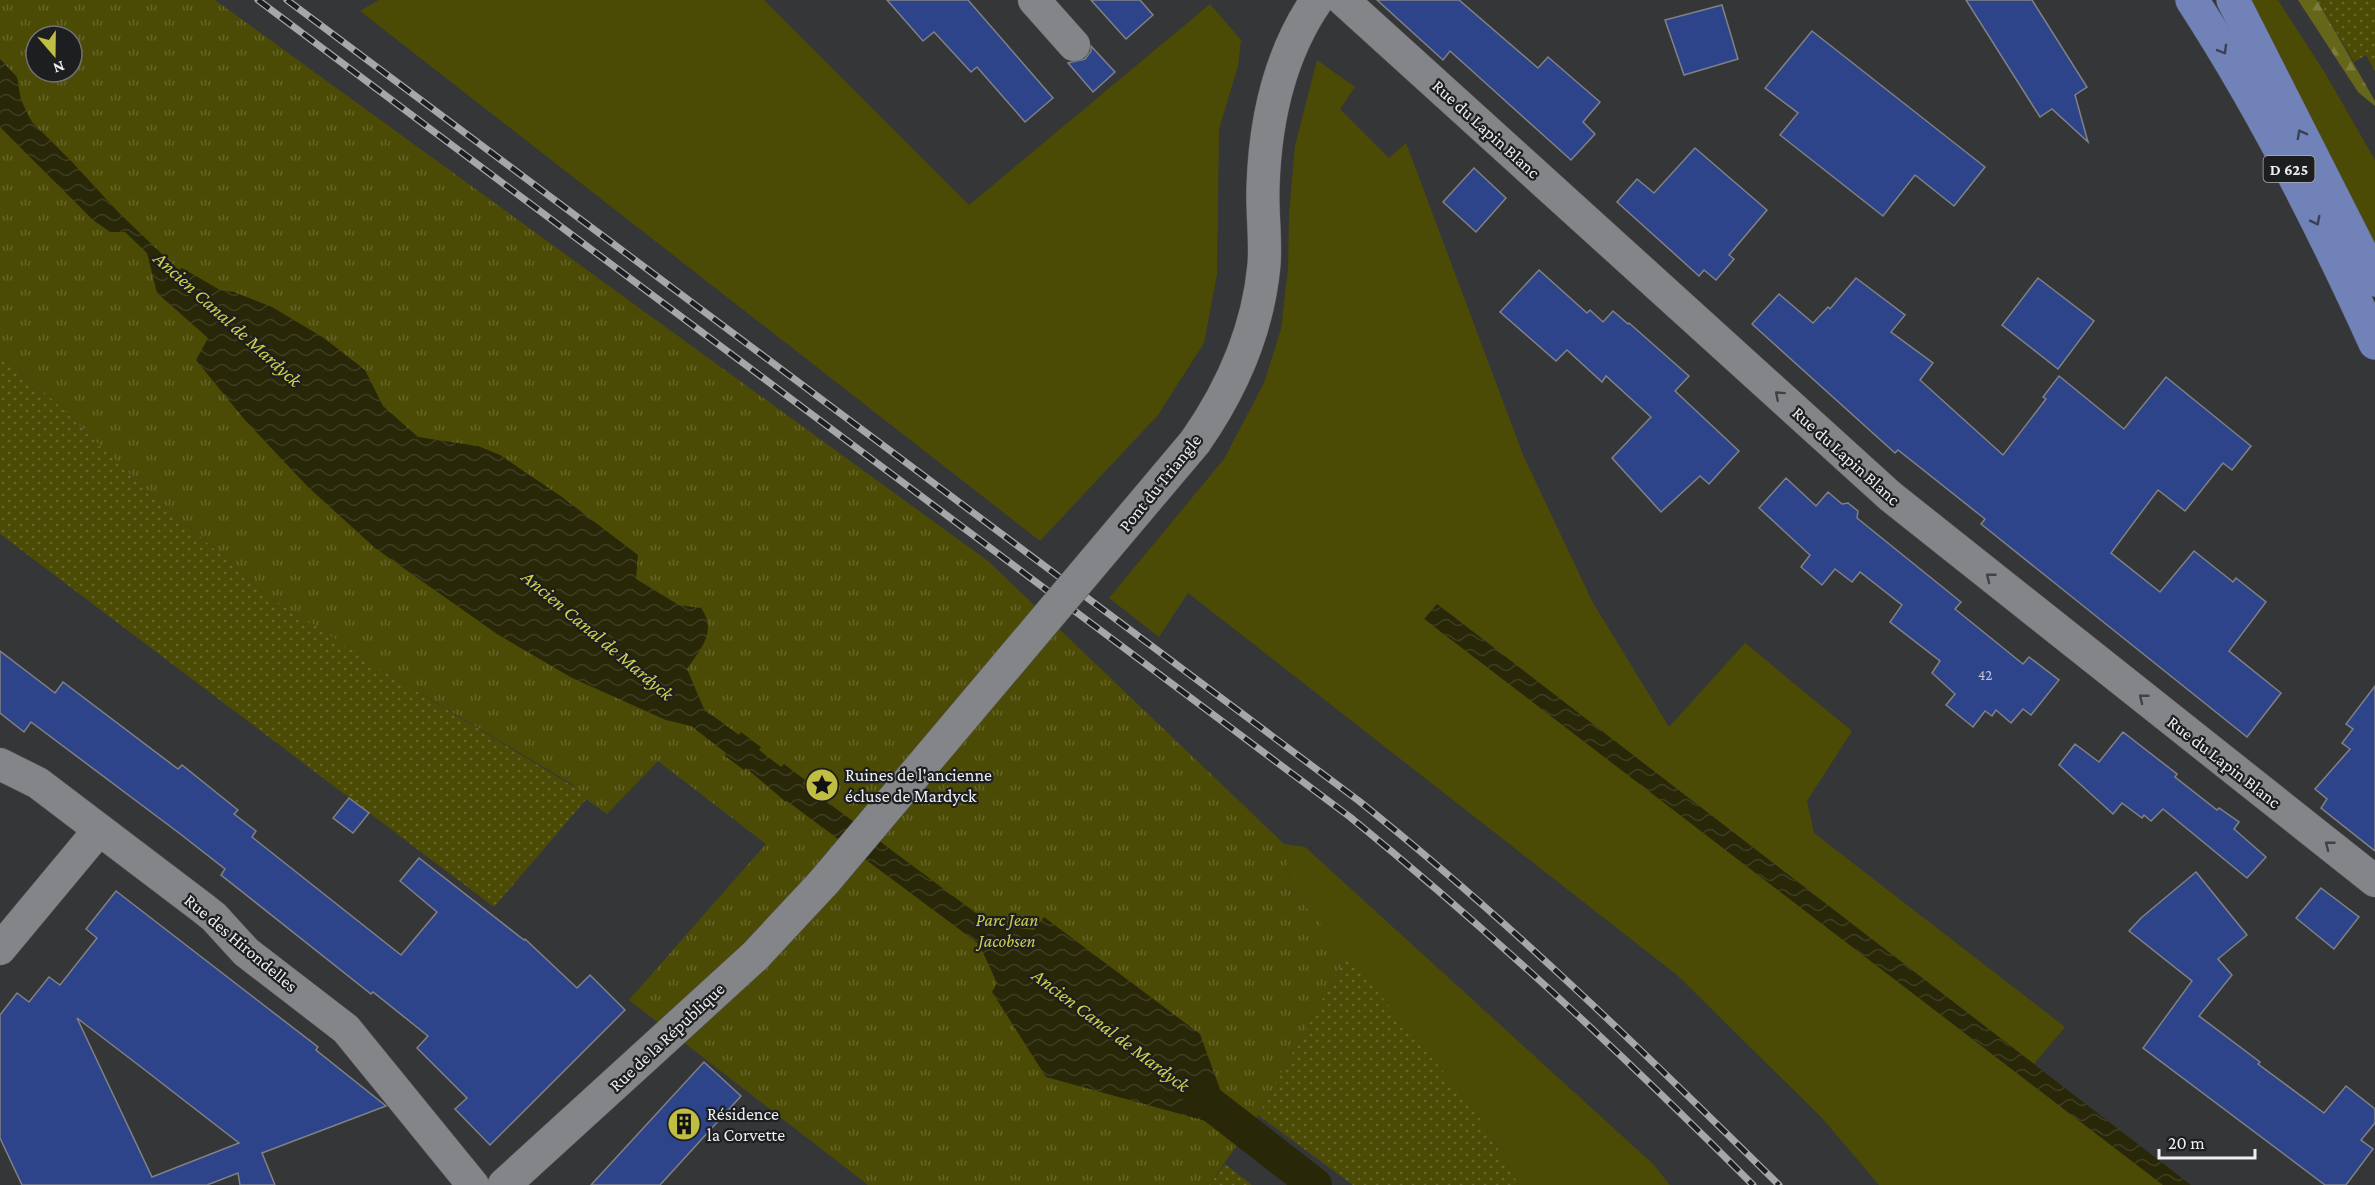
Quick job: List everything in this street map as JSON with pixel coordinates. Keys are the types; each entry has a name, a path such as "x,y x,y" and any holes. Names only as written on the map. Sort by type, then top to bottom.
{"main road":[{"name":"D 625","path":"2192,0 2235,70 2297,184 2375,344"},
{"name":"D 625","path":"2233,0 2375,280"}],"street":[{"path":"1034,0 1074,45"},
{"name":"Pont du Triangle","path":"825,882 1195,442 1220,405 1240,363 1253,324 1264,264 1263,188 1270,117 1289,50 1305,17 1317,0"},
{"name":"Rue du Lapin Blanc","path":"1343,0 1890,496 2375,881"},
{"name":"Rue des Hirondelles","path":"0,764 38,783 214,917 246,952 346,1029 473,1185"},
{"path":"0,949 99,830"},
{"name":"Rue de la République","path":"504,1185 755,956 825,882"}],"green space":[{"name":"Parc Jean Jacobsen","path":"0,0 215,0 988,561 1284,844 1290,888 1347,955 1258,1115 1209,1185 868,1185 629,1000 766,844 658,761 607,814 586,799 588,797 570,783 375,666 270,598 140,484 53,400 0,354"},
{"path":"379,0 764,0 969,205 1210,4 1241,40 1238,66 1219,129 1217,274 1204,343 1158,415 1040,541 360,11"},
{"path":"2250,0 2278,0 2325,73 2375,160 2375,245 2301,103"},
{"path":"2298,0 2317,0 2375,101 2375,106 2358,92"},
{"path":"2317,0 2375,0 2375,71 2366,55 2354,62"},
{"path":"1317,60 1355,87 1340,109 1389,158 1406,143 1523,455 1593,603 1669,727 1745,643 1852,731 1807,801 1814,833 2065,1027 2034,1064 1437,604 1425,619 2163,1185 1879,1185 1822,1118 1677,975 1188,593 1159,637 1109,598 1224,459 1264,383 1281,329 1288,270 1289,215 1295,146"},
{"path":"0,354 53,400 140,484 270,598 375,666 589,796 494,907 0,534"},
{"path":"1284,844 1305,847 1653,1164 1670,1185 1519,1185 1475,1110 1290,888"},
{"path":"1347,955 1475,1110 1519,1185 1353,1185 1258,1115"},
{"path":"1225,1164 1252,1185 1209,1185"}],"water":[{"name":"Ancien Canal de Mardyck","path":"0,59 17,77 21,100 32,122 120,214 179,270 182,268 220,290 234,292 272,307 324,338 365,370 383,406 418,437 478,446 500,455 562,497 638,555 636,579 679,605 701,608 708,625 707,633 702,647 687,669 704,709 739,735 741,732 761,747 759,750 781,767 784,764 805,780 803,784 992,925 1034,930 1044,917 1200,1034 1229,1114 1237,1120 1231,1128 1046,1077 992,992 997,983 979,944 786,802 746,768 744,770 725,756 726,753 691,726 666,720 572,678 497,634 375,548 308,487 244,419 196,360 208,338 157,293 147,253 125,232 110,232 93,220 0,127"},
{"path":"1437,604 2191,1185 2163,1185 1424,619"}],"building":[{"path":"887,0 968,0 1053,98 1025,122 977,67 971,72 934,32 923,41"},
{"path":"1091,0 1140,0 1153,15 1126,39"},
{"path":"1377,0 1459,0 1538,68 1548,57 1600,102 1583,122 1595,134 1571,160 1450,51 1443,60"},
{"path":"1966,0 2032,0 2087,87 2075,95 2088,142 2052,109 2040,117"},
{"path":"1722,5 1738,59 1684,75 1665,20"},
{"path":"1812,31 1985,167 1954,206 1915,175 1883,216 1780,135 1798,113 1765,88"},
{"path":"1091,46 1115,72 1093,92 1068,63 1085,59 1091,51"},
{"path":"1695,148 1767,210 1729,255 1734,259 1716,280 1704,270 1699,276 1617,202 1637,179 1654,193"},
{"path":"1474,168 1506,198 1476,232 1443,202"},
{"path":"1539,270 1587,313 1590,310 1603,322 1613,311 1689,376 1675,391 1739,451 1709,484 1700,476 1661,512 1612,458 1651,417 1606,376 1602,382 1567,350 1556,361 1500,312"},
{"path":"1856,278 1905,315 1891,332 1933,363 1920,380 2003,455 2046,399 2043,397 2059,376 2124,429 2166,377 2251,446 2232,470 2223,463 2185,511 2158,490 2111,553 2160,592 2194,551 2233,582 2236,578 2266,602 2229,651 2281,693 2247,737 1981,524 1985,519 1898,450 1895,453 1752,324 1779,294 1813,323 1828,307 1830,309"},
{"path":"2038,278 2094,321 2058,369 2002,325"},
{"path":"1786,478 1816,506 1828,492 1842,504 1848,503 1858,511 1857,518 1961,602 1955,609 2023,664 2029,657 2059,680 2031,715 2023,709 2011,723 1996,710 1992,716 1985,711 1973,727 1946,705 1955,694 1932,673 1940,661 1890,622 1902,605 1860,572 1852,582 1835,569 1822,585 1801,567 1810,555 1759,508"},
{"path":"0,651 55,693 63,682 178,769 182,765 238,810 234,814 256,831 252,837 401,955 437,912 400,881 419,858 525,939 577,988 590,975 625,1010 490,1145 455,1109 467,1098 417,1048 428,1036 373,992 371,994 221,875 225,869 179,833 31,722 24,732 0,713"},
{"path":"2375,686 2375,851 2321,808 2327,799 2315,789 2350,749 2342,743 2353,729 2346,724"},
{"path":"2123,732 2177,774 2175,777 2217,810 2219,808 2239,822 2234,829 2266,857 2247,878 2163,809 2151,821 2144,815 2142,818 2122,803 2113,814 2059,765 2075,744 2099,762"},
{"path":"349,798 369,813 353,833 333,818"},
{"path":"2196,872 2247,935 2218,959 2232,975 2199,1016 2324,1113 2346,1086 2375,1109 2375,1123 2361,1140 2373,1149 2346,1185 2325,1185 2143,1048 2192,981 2129,931 2141,918"},
{"path":"2321,888 2359,917 2334,949 2296,918"},
{"path":"116,891 318,1047 316,1050 386,1106 262,1153 275,1185 240,1185 238,1173 207,1185 22,1185 0,1138 0,1015 17,993 29,1002 49,977 60,985 97,938 86,929","holes":["77,1018 239,1143 152,1177"]},
{"name":"Résidence la Corvette","path":"704,1062 741,1096 660,1185 591,1185"}],"waterway":[{"path":"1199,1095 1315,1185"}],"railway":[{"path":"258,0 1350,817 1506,950 1656,1089 1753,1185"},
{"path":"287,0 1359,801 1522,940 1626,1036 1779,1185"}],"place":[{"name":"Ruines de l'ancienne écluse de Mardyck","path":"822,785"},
{"name":"Résidence la Corvette","path":"684,1124"}]}
